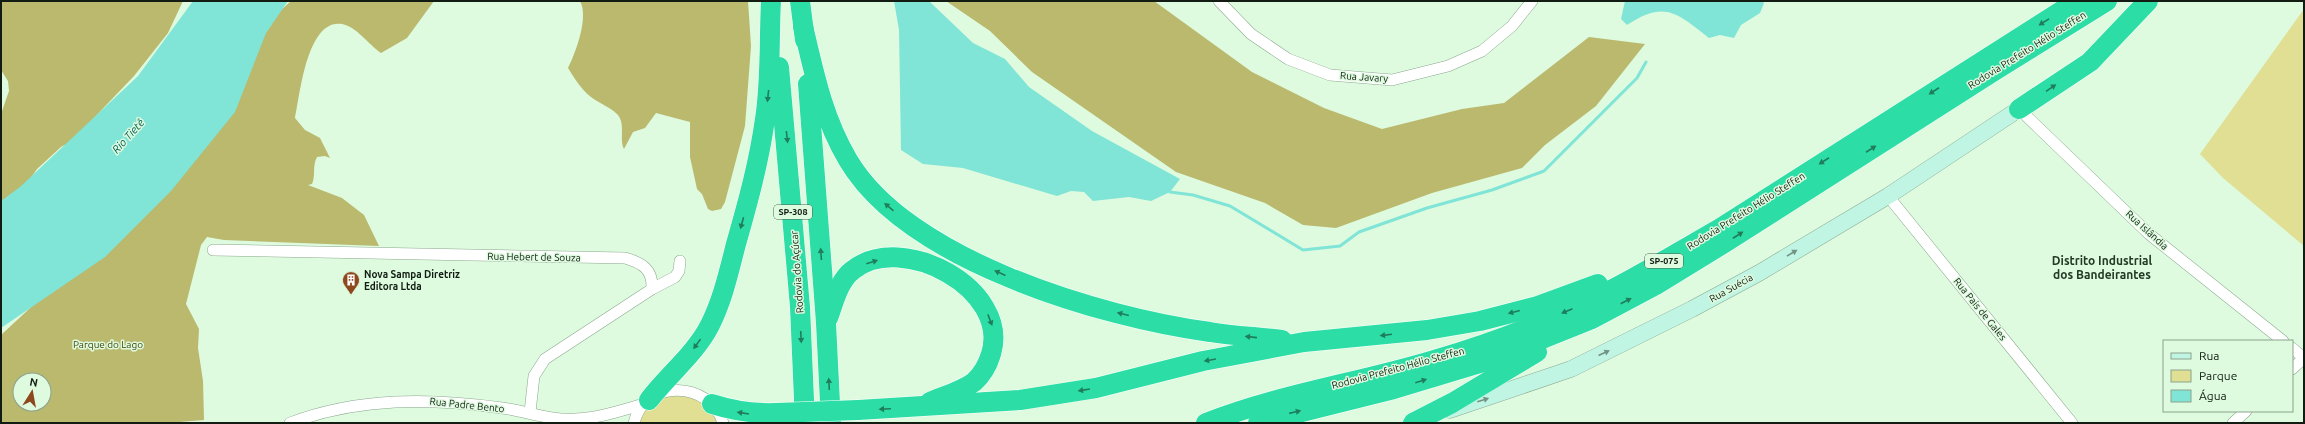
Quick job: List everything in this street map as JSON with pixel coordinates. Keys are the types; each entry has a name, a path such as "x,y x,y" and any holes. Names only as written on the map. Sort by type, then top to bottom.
{"highway":[{"path":"647,402 689,355 710,325 725,287 757,166 765,119 769,85 772,1"},
{"name":"Rodovia do Açúcar","path":"772,1 788,147 800,307 805,423"},
{"name":"SP-308","path":"800,1 804,26 826,323 830,423"},
{"name":"Rodovia Prefeito Hélio Steffen","path":"1206,423 1268,402 1433,360 1498,338 1570,310 1669,258 2077,1"},
{"name":"Rodovia Prefeito Hélio Steffen","path":"1258,423 1394,389 1487,361 1592,319 1656,285 1720,246 1994,71 2107,1"},
{"path":"2019,110 2090,62 2148,1"},
{"path":"804,26 821,101 831,128 848,161 871,191 907,223 956,253 1012,278 1108,310 1210,332 1304,342"},
{"path":"826,323 839,289 852,270 888,258 910,260 932,265 960,281 978,297 991,320 995,342 988,365 974,382 916,407"},
{"path":"712,404 735,411 752,414 916,407 1020,400 1096,388 1203,361 1304,342 1427,330 1480,321 1538,306 1669,258"},
{"path":"1416,422 1452,403 1592,319"}],"street":[{"name":"Rua Javary","path":"1219,1 1251,34 1288,59 1330,75 1392,80 1448,66 1482,51 1512,26 1532,1"},
{"name":"Rua Suécia","path":"1416,422 1570,369 1646,334 1759,273 1888,196 2019,110"},
{"name":"Rua Islândia","path":"2019,110 2149,234 2282,340"},
{"name":"Rua Pais de Gales","path":"1888,196 2072,423"},
{"name":"Rua Hebert de Souza","path":"213,250 625,258 646,267 650,274 652,289"},
{"path":"530,412 534,376 545,359 652,289 675,277 679,271 680,261"},
{"path":"2293,349 2304,358 2293,368"},
{"name":"Rua Padre Bento","path":"290,423 350,406 404,400 468,403 530,412 553,418 598,417 647,402 661,393 674,390 688,390 701,395 712,404"},
{"path":"634,423 647,402"},
{"path":"712,404 723,423"},
{"path":"2233,423 2245,412"},
{"path":"553,418 564,423"}],"green space":[{"path":"1,1 183,1 168,33 134,76 77,138 61,147 37,169 14,202 1,215 1,114 9,91 8,81 1,70"},
{"name":"Parque do Lago","path":"291,1 434,1 407,38 381,53 353,29 342,24 330,25 321,33 313,45 307,60 303,77 295,118 305,130 320,138 330,158 325,156 317,157 313,181 312,184 308,185 342,198 364,215 379,246 224,240 207,237 201,245 186,304 199,329 198,348 203,381 204,420 167,423 1,423 1,335 43,296 241,71 280,11"},
{"path":"580,1 748,1 751,46 745,126 725,202 721,209 712,211 708,209 702,194 697,189 690,157 690,122 656,113 645,128 633,132 624,149 620,118 608,107 588,94 576,80 568,68 578,44 582,25 583,16"},
{"path":"946,1 1154,1 1252,72 1324,108 1382,129 1462,109 1504,103 1589,37 1645,44 1596,106 1545,145 1522,168 1432,193 1336,228 1303,225 1265,203 1176,172 1032,72 990,31"},
{"path":"2304,9 2304,246 2223,178 2200,154"},
{"path":"686,394 709,406 718,423 639,423 643,414 651,403 670,396"}],"water":[{"name":"Rio Tietê","path":"193,1 288,1 266,33 235,112 171,191 105,257 1,328 1,201 20,187 138,76"},
{"path":"894,1 929,1 973,43 1005,59 1029,87 1092,131 1180,179 1170,192 1151,201 1129,197 1093,201 1084,192 1071,191 1057,196 963,168 923,164 901,150 899,30"},
{"path":"1625,1 1762,1 1764,3 1760,13 1741,25 1734,38 1720,35 1709,38 1679,16 1670,13 1651,13 1640,17 1627,25 1621,19"}],"waterway":[{"path":"1170,192 1193,195 1230,206 1303,250 1340,246 1359,232 1427,208 1492,190 1544,171 1637,78 1646,62"}],"place":[{"name":"Nova Sampa Diretriz Editora Ltda","path":"351,295"}],"district":[{"name":"Distrito Industrial dos Bandeirantes","path":"2102,267"}]}
